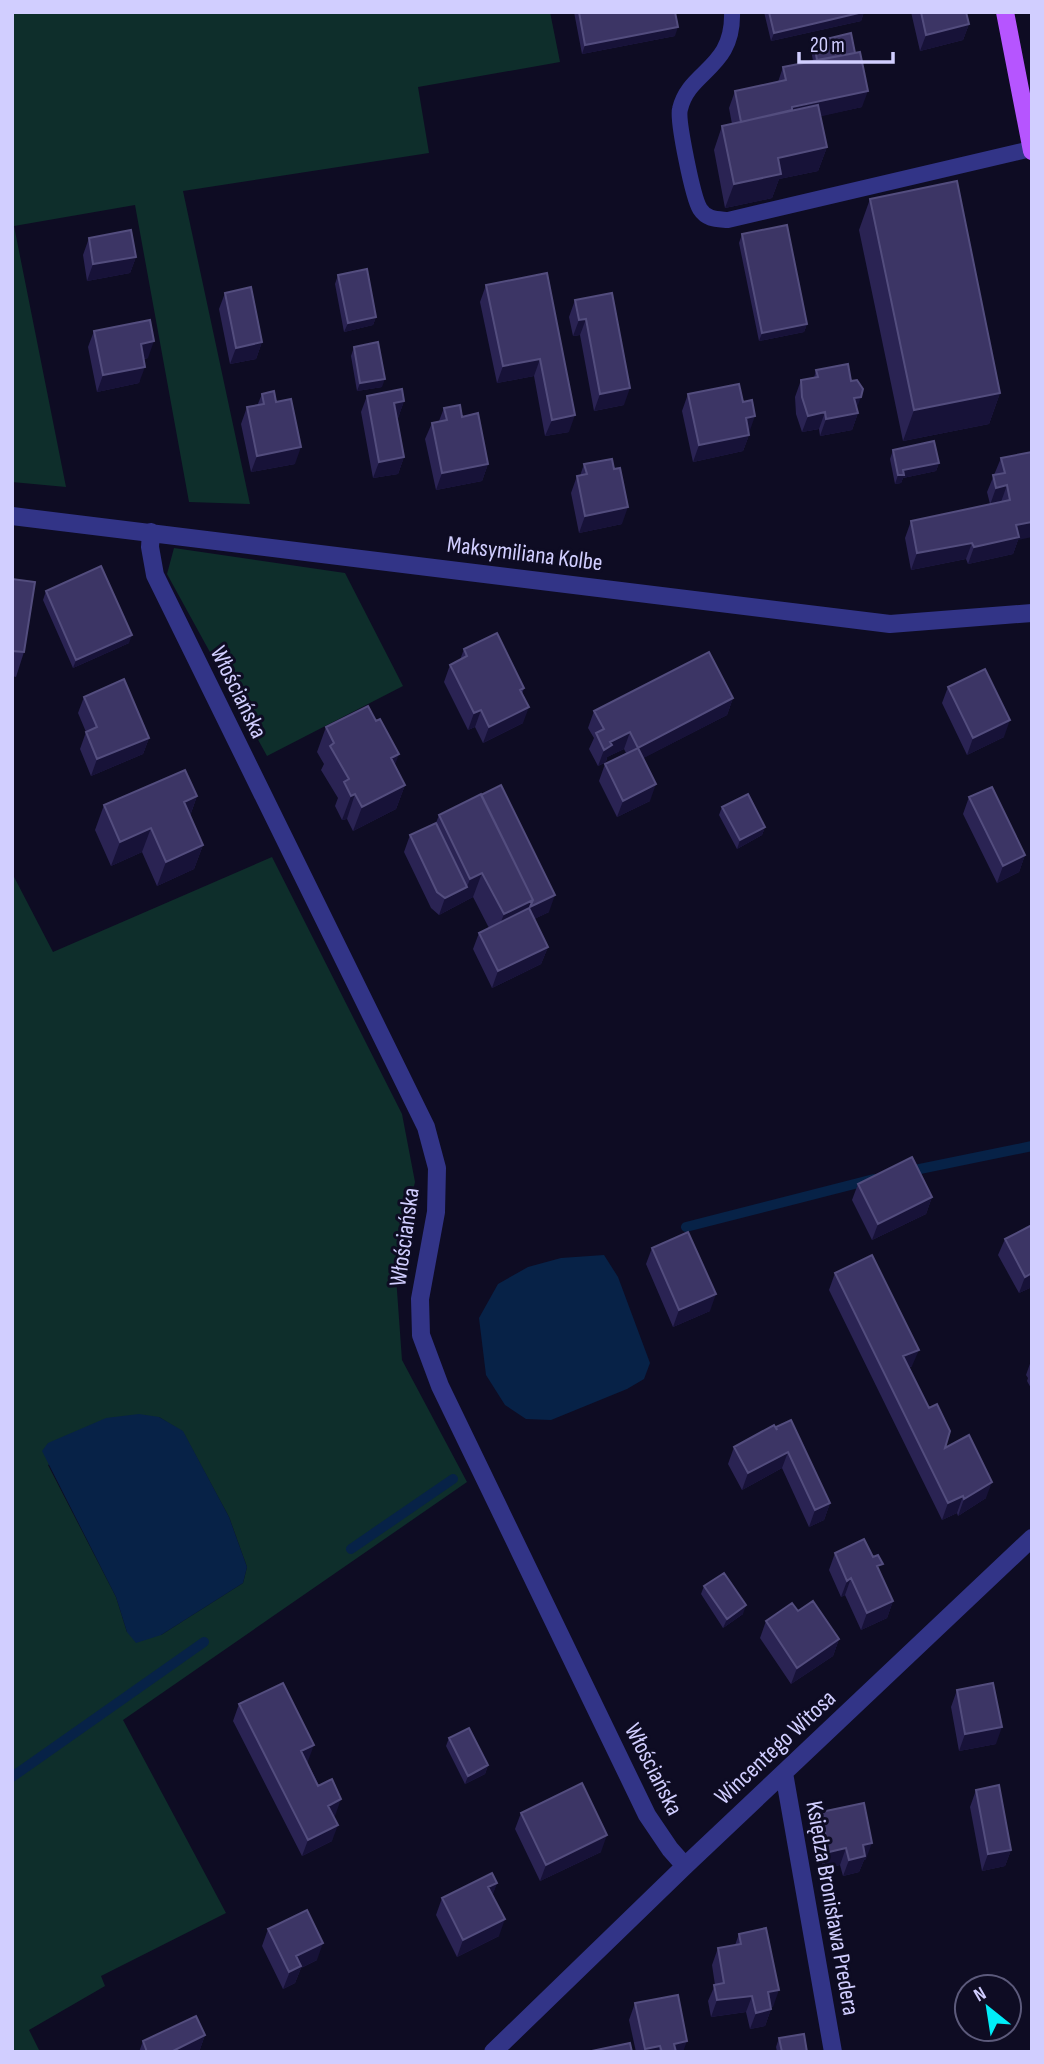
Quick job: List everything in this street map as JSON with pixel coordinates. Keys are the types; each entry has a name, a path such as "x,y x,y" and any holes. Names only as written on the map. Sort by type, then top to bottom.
{"main road":[{"path":"1005,12 1032,150"}],"street":[{"name":"Maksymiliana Kolbe","path":"12,516 890,624 1032,613"},
{"name":"Włościańska","path":"151,531 150,547 155,575 426,1127 437,1168 437,1190 436,1212 420,1299 421,1335 440,1387 647,1815 685,1866"},
{"name":"Wincentego Witosa","path":"493,2052 685,1866 1032,1538"},
{"name":"Księdza Bronisława Predera","path":"784,1773 833,2052"}],"lane":[{"path":"732,12 731,32 726,49 687,91 679,111 694,196 700,210 711,219 728,220 1032,150"}],"green space":[{"path":"12,12 550,12 560,62 418,87 429,153 183,191 250,504 189,502 135,205 14,226 66,487 12,482"},
{"path":"174,548 345,573 403,686 267,756 167,574"},
{"path":"272,857 402,1114 415,1182 395,1263 402,1360 467,1482 123,1720 226,1913 101,1976 105,1986 29,2030 40,2052 12,2052 12,873 53,952","holes":["159,1417 183,1432 229,1517 247,1567 243,1583 161,1635 127,1632 116,1597 48,1465"]}],"water":[{"path":"604,1255 618,1277 650,1363 644,1379 627,1389 551,1420 526,1419 505,1405 486,1375 479,1318 498,1284 528,1267 561,1258"},
{"path":"139,1414 159,1417 183,1431 229,1517 247,1567 243,1583 161,1635 136,1643 127,1632 116,1597 42,1451 48,1443 106,1418"}],"building":[{"path":"579,12 675,12 678,27 585,45"},
{"path":"769,12 863,12 774,33"},
{"path":"921,12 966,12 969,24 926,35"},
{"path":"851,33 855,53 817,60 814,42"},
{"path":"860,52 868,91 792,107 792,110 741,122 735,91 786,80 783,67"},
{"path":"818,105 827,147 778,158 781,174 734,184 722,126"},
{"path":"957,181 1000,393 914,410 870,199"},
{"path":"787,225 807,324 762,333 742,234"},
{"path":"131,230 136,257 93,264 89,238"},
{"path":"367,269 376,317 348,323 338,275"},
{"path":"547,273 575,415 552,420 540,359 503,366 486,285"},
{"path":"251,287 262,342 236,348 225,293"},
{"path":"612,293 630,388 600,394 586,319 579,320 575,300"},
{"path":"150,320 154,341 141,344 145,367 103,375 94,331"},
{"path":"378,342 385,379 360,383 354,347"},
{"path":"848,364 851,381 857,380 863,389 861,397 854,398 858,413 826,419 825,412 808,416 802,397 801,380 818,377 816,370"},
{"path":"739,384 743,402 752,400 755,416 746,418 749,435 699,445 688,394"},
{"path":"402,389 404,401 394,403 404,457 379,462 367,396"},
{"path":"274,391 276,402 291,399 301,447 257,456 247,407 264,404 262,394"},
{"path":"460,405 462,417 478,413 488,464 442,473 432,423 447,420 444,408"},
{"path":"934,441 939,463 903,470 904,475 898,475 893,450"},
{"path":"1032,452 1032,522 1016,525 1019,537 974,547 972,543 917,553 911,521 1010,500 1007,485 996,488 993,475 1005,473 1001,458"},
{"path":"612,459 614,469 620,468 628,507 585,516 577,476 587,474 584,464"},
{"path":"101,566 132,635 76,660 46,591"},
{"path":"12,579 35,582 24,652 12,651"},
{"path":"497,633 524,688 520,690 529,707 489,727 481,710 474,713 450,665 467,656 464,649"},
{"path":"709,652 733,698 638,748 630,732 610,742 612,745 604,750 596,733 604,729 594,711"},
{"path":"985,669 1010,720 973,738 948,687"},
{"path":"124,679 149,738 97,759 86,732 97,727 84,697"},
{"path":"368,706 376,721 380,719 399,754 391,758 405,785 362,807 355,794 351,796 344,782 349,779 330,746 334,743 326,727"},
{"path":"638,748 656,784 623,801 605,764"},
{"path":"185,770 197,796 184,802 203,845 166,862 151,828 120,842 104,805"},
{"path":"501,785 555,895 530,907 533,900 481,795"},
{"path":"992,787 1025,855 1003,866 969,797"},
{"path":"481,794 533,900 504,914 482,873 470,879 439,815"},
{"path":"748,794 765,827 740,840 722,807"},
{"path":"436,823 467,887 445,898 437,892 410,835"},
{"path":"529,908 548,947 498,971 479,933"},
{"path":"912,1157 932,1197 878,1224 858,1184"},
{"path":"1032,1225 1032,1273 1025,1277 1005,1239"},
{"path":"688,1232 716,1294 679,1310 652,1248"},
{"path":"872,1255 919,1350 903,1356 929,1408 937,1404 950,1431 945,1448 969,1435 992,1482 964,1499 963,1496 948,1503 835,1273"},
{"path":"791,1420 830,1503 815,1510 788,1452 748,1473 734,1447 774,1425 777,1430 776,1427"},
{"path":"864,1539 873,1557 878,1555 883,1564 877,1566 893,1601 867,1613 851,1578 847,1581 835,1553"},
{"path":"724,1573 746,1605 727,1619 704,1586"},
{"path":"813,1601 839,1639 797,1668 766,1621 792,1603 798,1611"},
{"path":"283,1683 314,1745 301,1751 318,1786 332,1779 341,1799 328,1806 338,1825 308,1840 239,1704"},
{"path":"993,1683 1002,1727 965,1734 957,1690"},
{"path":"469,1728 488,1765 468,1776 449,1738"},
{"path":"582,1783 607,1835 546,1865 521,1813"},
{"path":"999,1785 1011,1850 988,1854 976,1790"},
{"path":"864,1803 872,1843 863,1845 865,1856 849,1860 846,1848 829,1852 821,1812"},
{"path":"492,1873 497,1883 488,1887 505,1919 463,1940 442,1898"},
{"path":"307,1910 323,1943 296,1956 301,1966 289,1972 268,1929"},
{"path":"766,1928 779,1990 768,1992 771,2009 756,2013 752,1996 717,2000 714,1985 724,1983 718,1948 741,1944 739,1934"},
{"path":"678,1995 687,2041 674,2044 676,2052 662,2052 660,2046 645,2049 635,2003"},
{"path":"196,2016 205,2035 171,2052 147,2052 143,2041"},
{"path":"804,2034 807,2052 782,2052 779,2038"},
{"path":"630,2043 632,2052 587,2052"}],"waterway":[{"path":"905,1172 1032,1146"},
{"path":"686,1227 874,1179"},
{"path":"351,1549 453,1479"},
{"path":"12,1777 204,1642"}]}
